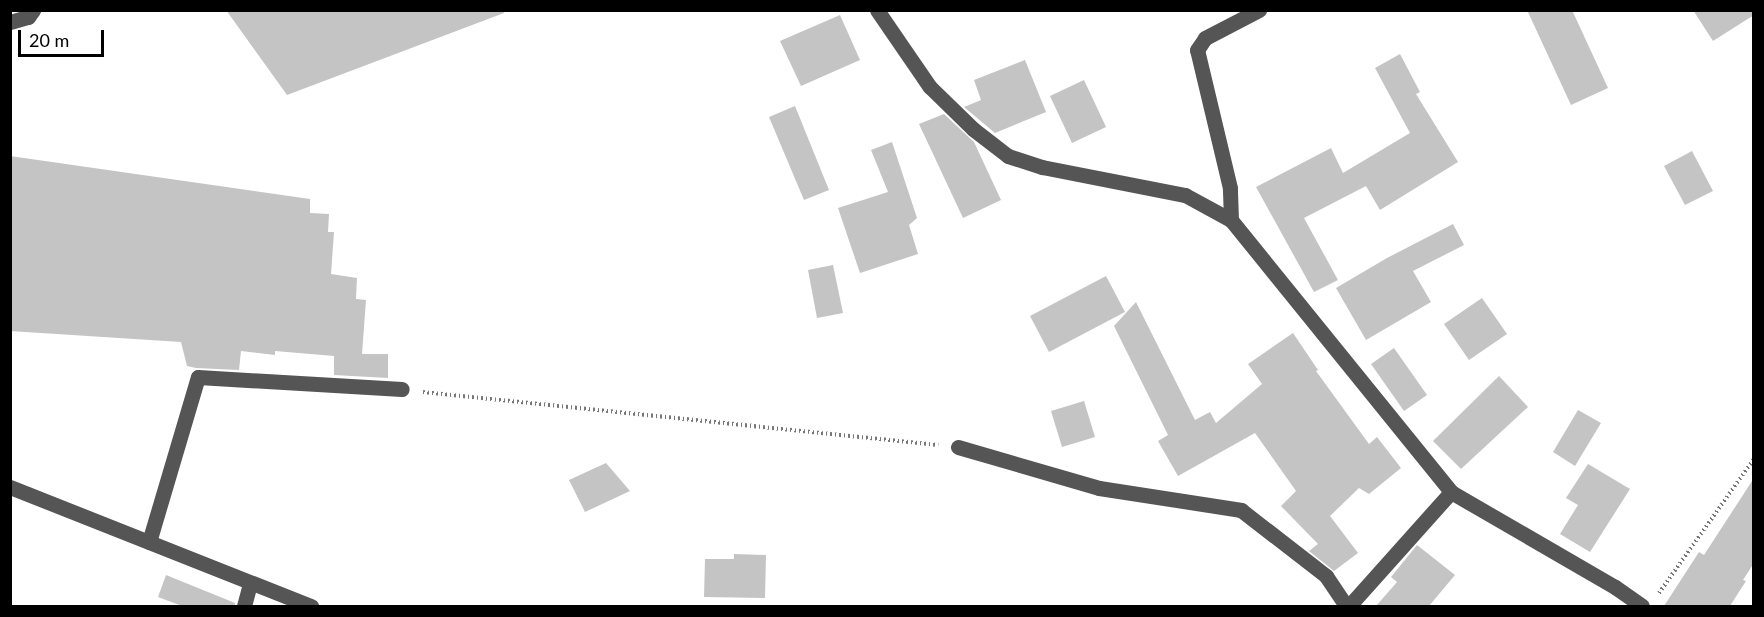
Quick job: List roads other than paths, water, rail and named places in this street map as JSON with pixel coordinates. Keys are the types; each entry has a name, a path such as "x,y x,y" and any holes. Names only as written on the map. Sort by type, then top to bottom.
{"street":[{"path":"10,22 28,17 33,10"},
{"path":"877,10 930,87 973,129 1008,156 1042,168 1185,195 1231,220 1451,492 1615,587 1642,606"},
{"path":"1231,220 1230,188 1197,50 1205,38 1258,10"},
{"path":"149,542 198,377 402,389"},
{"path":"958,447 1099,488 1241,510 1326,576 1347,606 1451,492"},
{"path":"10,487 311,606"},
{"path":"244,606 250,583"}]}
